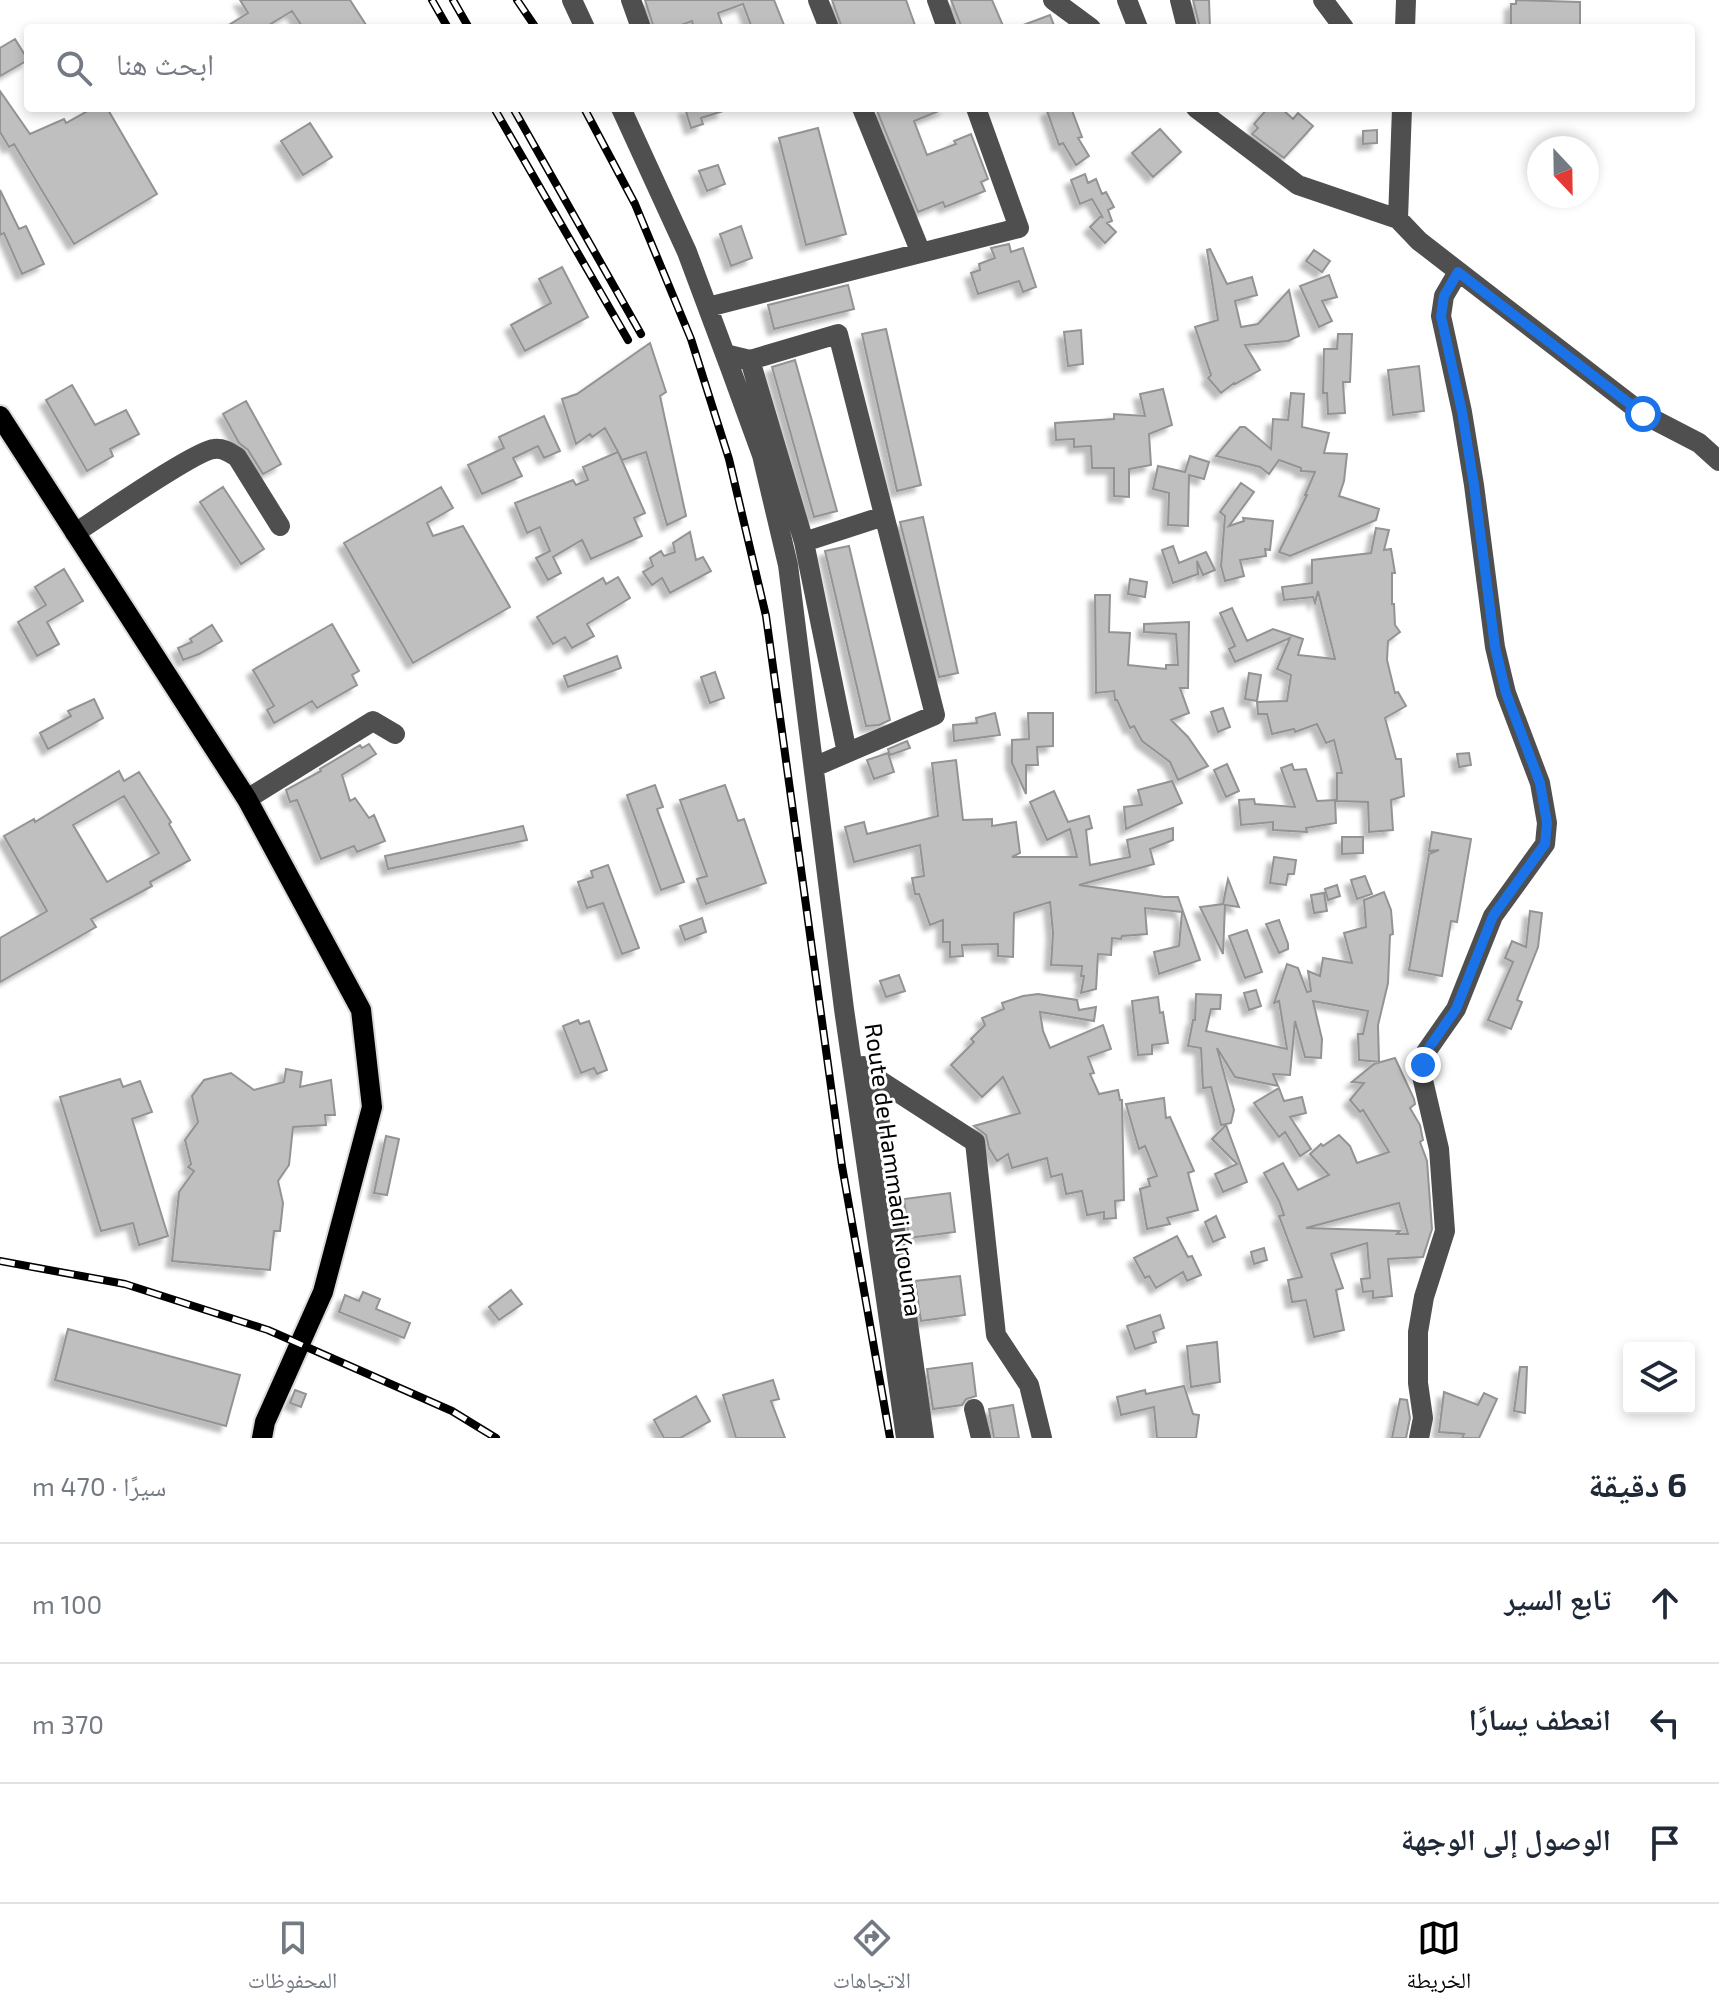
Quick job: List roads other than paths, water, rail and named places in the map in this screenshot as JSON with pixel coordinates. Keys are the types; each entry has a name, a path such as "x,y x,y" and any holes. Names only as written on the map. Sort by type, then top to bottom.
{"main road":[{"path":"0,416 247,799 361,1010 372,1107 323,1292 265,1422 262,1438"}],"street":[{"path":"572,0 583,24"},
{"path":"631,0 640,24"},
{"path":"818,0 827,24"},
{"path":"937,0 946,24"},
{"path":"1053,0 1086,24"},
{"path":"1127,0 1136,24"},
{"path":"1180,0 1186,24"},
{"path":"1323,0 1341,24"},
{"path":"1405,24 1406,0"},
{"path":"623,112 687,252 762,455 788,565 844,1009"},
{"path":"864,112 921,253"},
{"path":"708,307 1019,228 977,112"},
{"path":"1205,112 1298,185 1398,219 1419,241 1643,414 1699,443 1719,461"},
{"path":"1398,219 1402,112"},
{"path":"1419,1438 1423,1418 1418,1383 1418,1332 1424,1297 1445,1231 1439,1149 1422,1076 1423,1065 1426,1052 1456,1009 1493,916 1545,844 1547,823 1540,783 1506,693 1495,647 1474,485 1441,316 1444,296 1458,272"},
{"path":"725,354 750,360 838,334 935,715 814,767"},
{"path":"750,360 804,542 847,753"},
{"path":"75,533 191,459 214,449 227,450 237,457 280,526"},
{"path":"804,542 884,516"},
{"path":"247,799 373,721 395,734"},
{"name":"Route de Hammadi Krouma","path":"844,1009 879,1116 924,1438"},
{"name":"Route de Hammadi Krouma","path":"844,1009 906,1438"},
{"path":"865,1071 975,1142 996,1335 1029,1385 1042,1438"},
{"path":"974,1409 981,1438"}],"railway":[{"path":"432,0 446,24"},
{"path":"453,0 467,24"},
{"path":"517,0 533,24"},
{"path":"496,112 628,340"},
{"path":"515,112 641,334"},
{"path":"586,112 635,204 691,339 729,459 766,616 842,1166 890,1438"},
{"path":"0,1261 125,1284 268,1330 452,1411 496,1438"}]}
